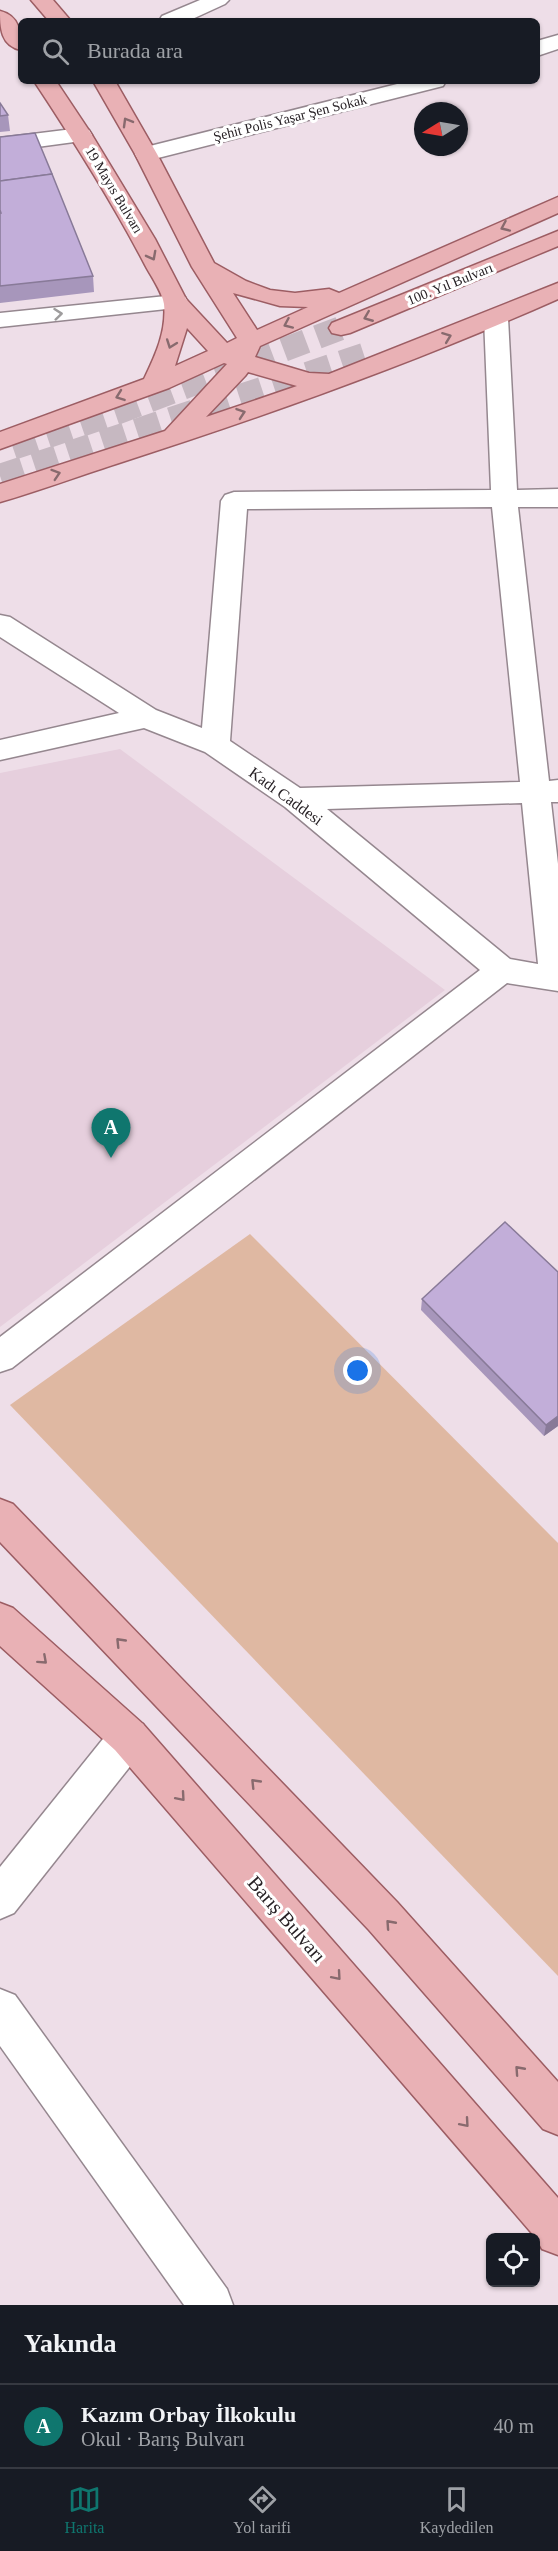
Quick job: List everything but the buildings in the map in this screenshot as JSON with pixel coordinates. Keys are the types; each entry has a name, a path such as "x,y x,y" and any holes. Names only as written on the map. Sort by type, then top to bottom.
{"main road":[{"path":"42,0 57,18"},
{"path":"0,17 18,40"},
{"name":"19 Mayıs Bulvarı","path":"47,84 81,135 143,239 176,302"},
{"path":"106,84 146,154 204,267 239,352 236,371 172,437"},
{"path":"0,441 239,352 372,286 558,204"},
{"name":"100. Yıl Bulvarı","path":"341,328 558,238"},
{"name":"100. Yıl Bulvarı","path":"364,355 558,266"},
{"path":"204,267 238,288 276,301 319,298 372,286"},
{"path":"0,493 333,381 496,318 558,290"},
{"path":"176,302 239,352 273,372 309,381 333,381"},
{"path":"154,384 173,342 177,327 176,302"},
{"path":"0,1516 383,1916 558,2114"},
{"name":"Barış Bulvarı","path":"0,1621 129,1737 552,2224 558,2234"}],"street":[{"path":"177,18 218,0"},
{"path":"540,48 558,41"},
{"name":"Şehit Polis Yaşar Şen Sokak","path":"146,154 423,84"},
{"path":"0,145 81,135"},
{"path":"0,320 176,302"},
{"path":"0,1358 502,969 557,978 547,791 504,498 496,318"},
{"path":"215,745 234,501 558,498"},
{"name":"Kadı Caddesi","path":"0,624 146,717 215,745 295,800 502,969"},
{"path":"0,750 146,717"},
{"path":"295,800 547,791"},
{"path":"0,1899 129,1737"},
{"path":"0,2010 211,2305"}],"shaded area":[{"path":"120,749 445,990 0,1327 0,773"},
{"path":"250,1234 558,1543 558,1976 10,1405"}],"tunnel":[{"path":"13,448 116,413 341,328"},
{"path":"0,476 364,355"}],"place":[{"name":"Kazım Orbay İlkokulu","path":"111,1158"}]}
